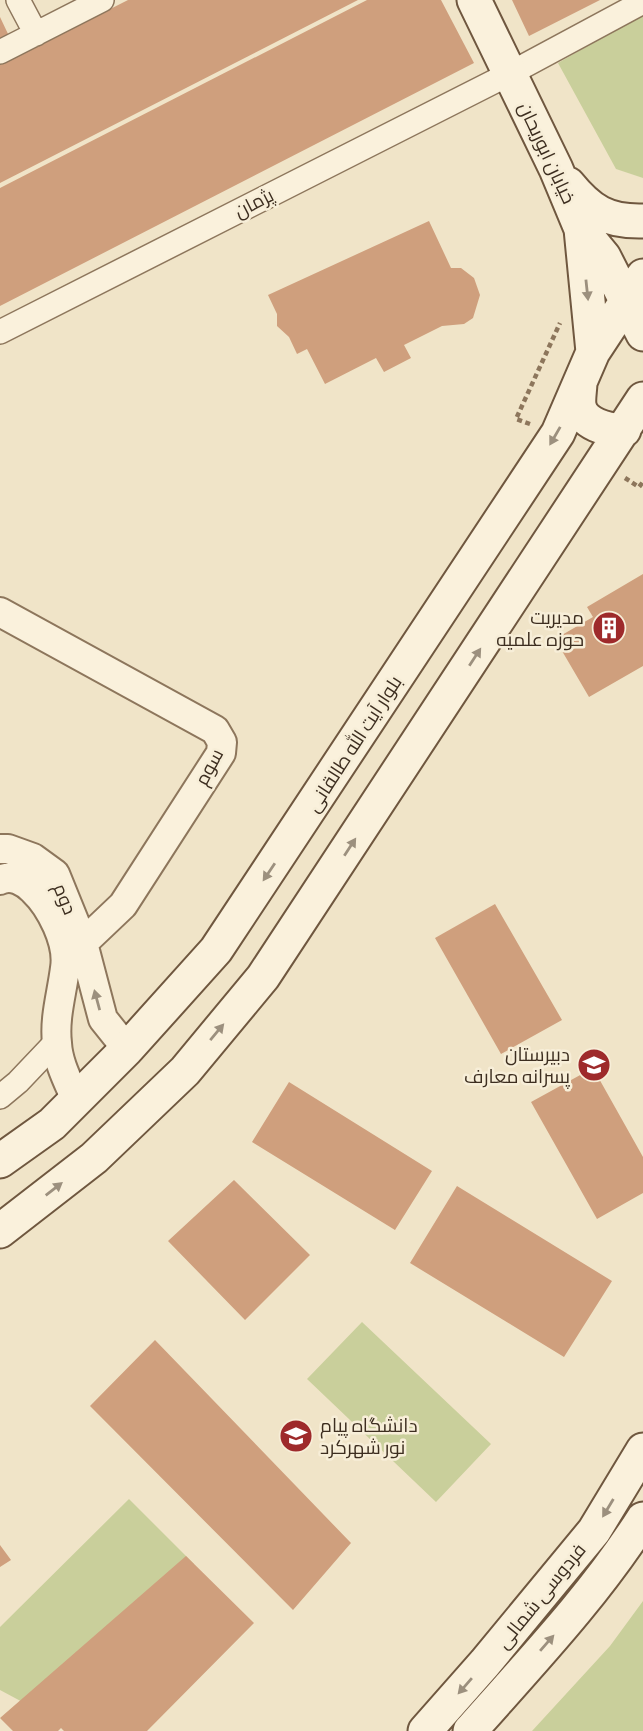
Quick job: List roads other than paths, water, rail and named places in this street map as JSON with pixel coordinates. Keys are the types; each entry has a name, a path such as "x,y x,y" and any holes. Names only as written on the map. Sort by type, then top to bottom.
{"main road":[{"name":"خیابان ابوریحان","path":"474,0 556,169 581,229 635,289 643,334"},
{"path":"556,169 585,205 607,216 643,221"},
{"path":"581,229 593,352"},
{"name":"بلوار آیت الله طالقانی","path":"0,1161 52,1124 127,1049 216,950 558,433 593,352 635,289"},
{"path":"580,382 579,407 583,415 605,429 636,423"},
{"path":"0,1231 94,1158 176,1079 263,977 636,423"},
{"name":"فردوسی شمالی","path":"425,1731 485,1664 594,1531 643,1450"},
{"name":"فردوسی شمالی","path":"470,1731 604,1574 643,1519"}],"street":[{"path":"18,0 36,34"},
{"path":"0,52 102,0"},
{"name":"پژمان","path":"0,332 509,74 643,2"},
{"name":"سوم","path":"0,612 215,730 222,741 221,753 123,905 74,954"},
{"path":"3,878 12,872 14,863 13,856 4,849"},
{"name":"دوم","path":"4,849 33,858 55,874 74,954"},
{"name":"دوم","path":"3,878 25,882 45,901 74,954"},
{"path":"74,954 103,1019 127,1049"},
{"path":"74,954 57,1016 56,1042 60,1062 76,1100"},
{"path":"0,1097 56,1042"}],"place":[{"name":"مدیریت حوزه علمیه","path":"609,628"},
{"name":"دبیرستان پسرانه معارف","path":"594,1065"},
{"name":"دانشگاه پیام نور شهرکرد","path":"296,1436"}]}
